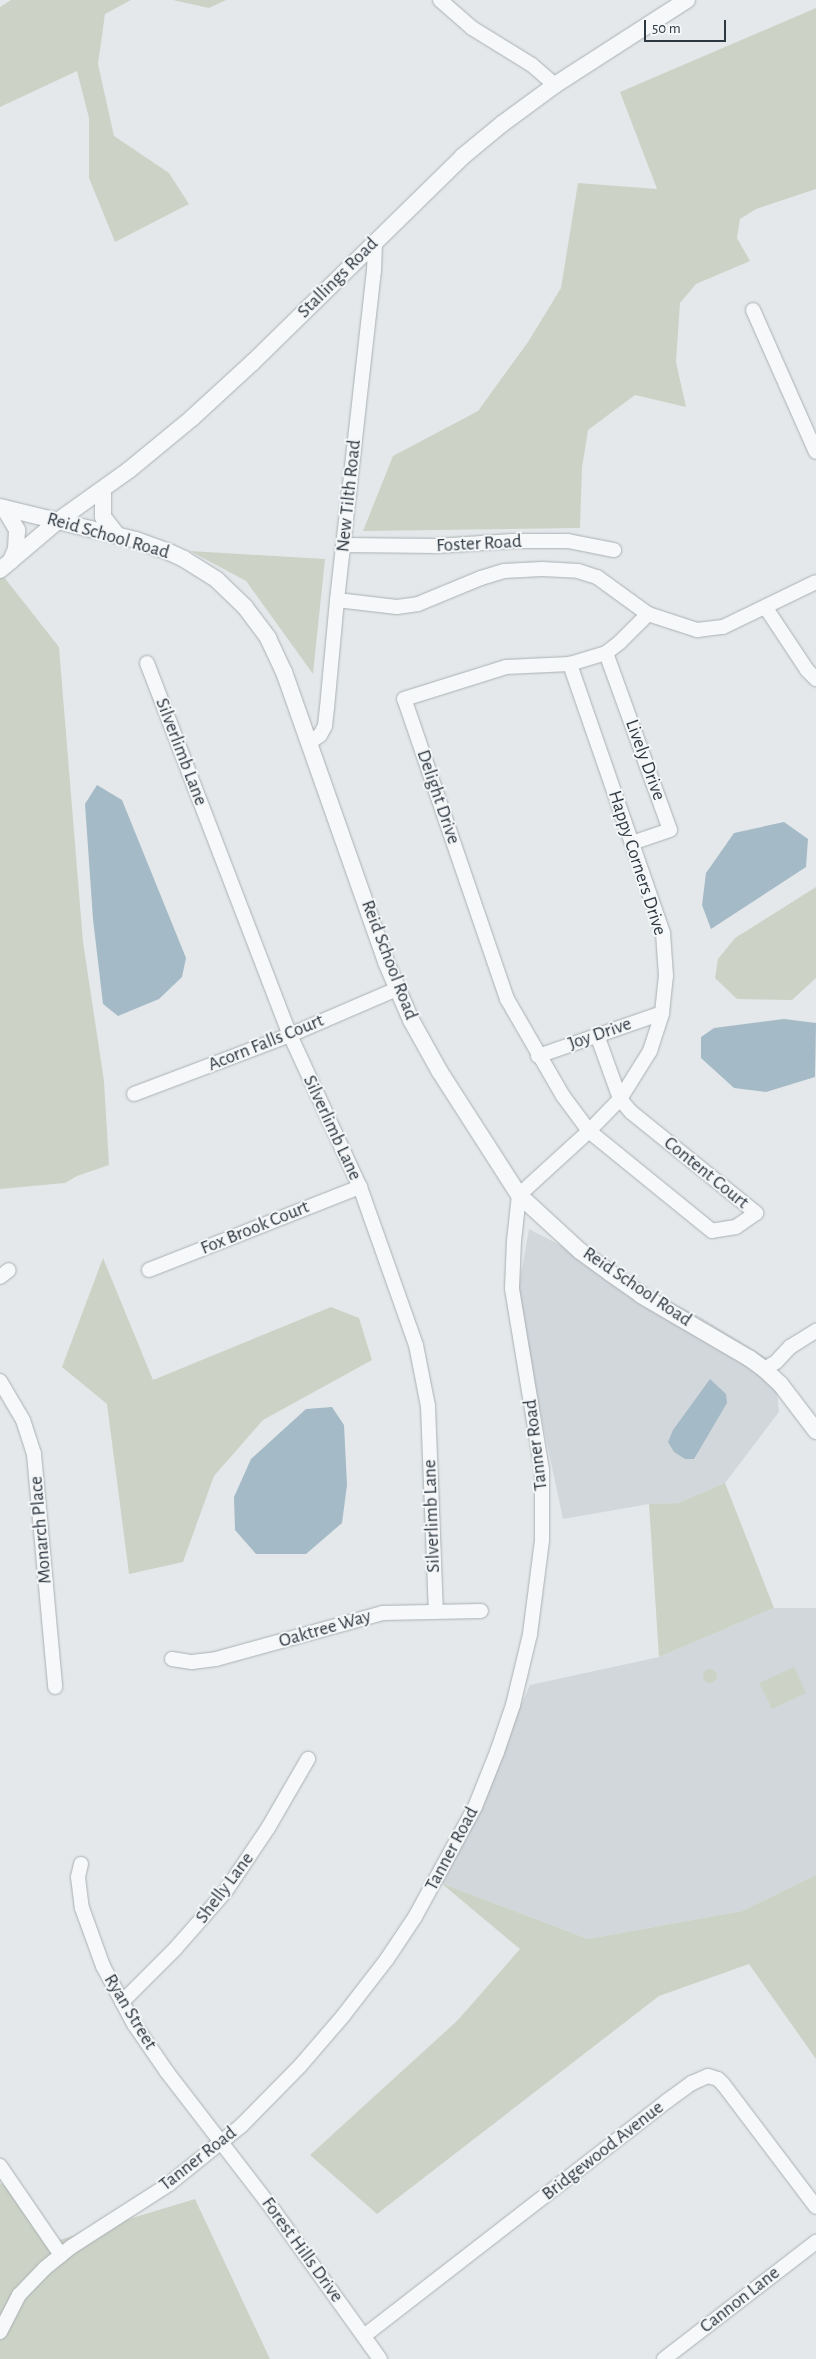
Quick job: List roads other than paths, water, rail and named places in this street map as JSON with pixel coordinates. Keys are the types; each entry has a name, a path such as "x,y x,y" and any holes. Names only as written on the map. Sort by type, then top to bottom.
{"street":[{"path":"440,0 472,28 532,65 556,85"},
{"name":"Stallings Road","path":"6,566 59,520 103,490 192,418 462,157 502,124 556,85 687,0"},
{"name":"New Tilth Road","path":"309,743 320,736 325,726 337,600 374,271 375,242"},
{"path":"753,310 816,452"},
{"path":"103,490 103,517 117,535"},
{"path":"2,508 17,530 16,549 6,566"},
{"name":"Reid School Road","path":"2,508 117,535 184,559 217,580 245,607 276,654 397,989 440,1072 519,1195 580,1251 610,1274 641,1295 749,1358 764,1369 781,1385 816,1431"},
{"name":"Foster Road","path":"344,545 436,546 513,541 568,541 614,550"},
{"path":"337,600 397,607 418,604 481,578 504,571 542,569 578,571 597,577 648,614 696,630 723,627 766,608 816,582"},
{"path":"766,608 807,670 816,680"},
{"name":"Delight Drive","path":"589,1132 538,1056 507,1000 404,699 506,667 570,664 606,653 648,614"},
{"name":"Lively Drive","path":"606,653 670,830 632,843"},
{"name":"Silverlimb Lane","path":"147,663 290,1035 360,1187 416,1345 428,1406 436,1611"},
{"name":"Happy Corners Drive","path":"519,1195 589,1132 620,1099 650,1051 662,1013 666,976 663,933 570,664"},
{"name":"Acorn Falls Court","path":"134,1094 290,1035 397,989"},
{"name":"Joy Drive","path":"538,1056 662,1013"},
{"name":"Content Court","path":"589,1132 712,1231 736,1228 756,1213 631,1112 620,1099 597,1035"},
{"name":"Fox Brook Court","path":"149,1270 360,1187"},
{"name":"Tanner Road","path":"0,2332 19,2295 61,2255 168,2184 222,2142 261,2107 306,2059 366,1987 409,1927 452,1853 475,1807 513,1705 524,1660 535,1602 543,1509 542,1470 512,1288 514,1241 519,1195"},
{"path":"764,1369 776,1362 790,1347 816,1331"},
{"name":"Monarch Place","path":"0,1381 23,1420 34,1454 55,1687"},
{"name":"Oaktree Way","path":"172,1659 192,1662 216,1659 383,1613 481,1611"},
{"name":"Shelly Lane","path":"122,2002 174,1949 225,1892 268,1828 308,1759"},
{"name":"Ryan Street","path":"82,1864 78,1877 82,1908 103,1966 122,2002 167,2072 222,2142"},
{"name":"Bridgewood Avenue","path":"364,2336 668,2100 692,2083 708,2076 718,2079 723,2084 816,2207"},
{"name":"Forest Hills Drive","path":"222,2142 380,2359"},
{"path":"0,2166 61,2255"},
{"name":"Cannon Lane","path":"664,2359 816,2242"}],"water":[{"path":"97,785 122,800 186,958 182,977 159,999 118,1016 103,1004 93,919 85,804"},
{"path":"784,822 808,839 806,867 711,929 702,905 706,873 734,833"},
{"path":"784,1019 816,1023 815,1077 766,1092 734,1088 701,1058 701,1037 714,1028"},
{"path":"710,1379 726,1394 727,1403 694,1459 685,1459 674,1452 668,1442 673,1430"},
{"path":"332,1407 344,1425 347,1485 342,1523 306,1554 256,1554 235,1530 234,1497 251,1459 306,1409"}]}
